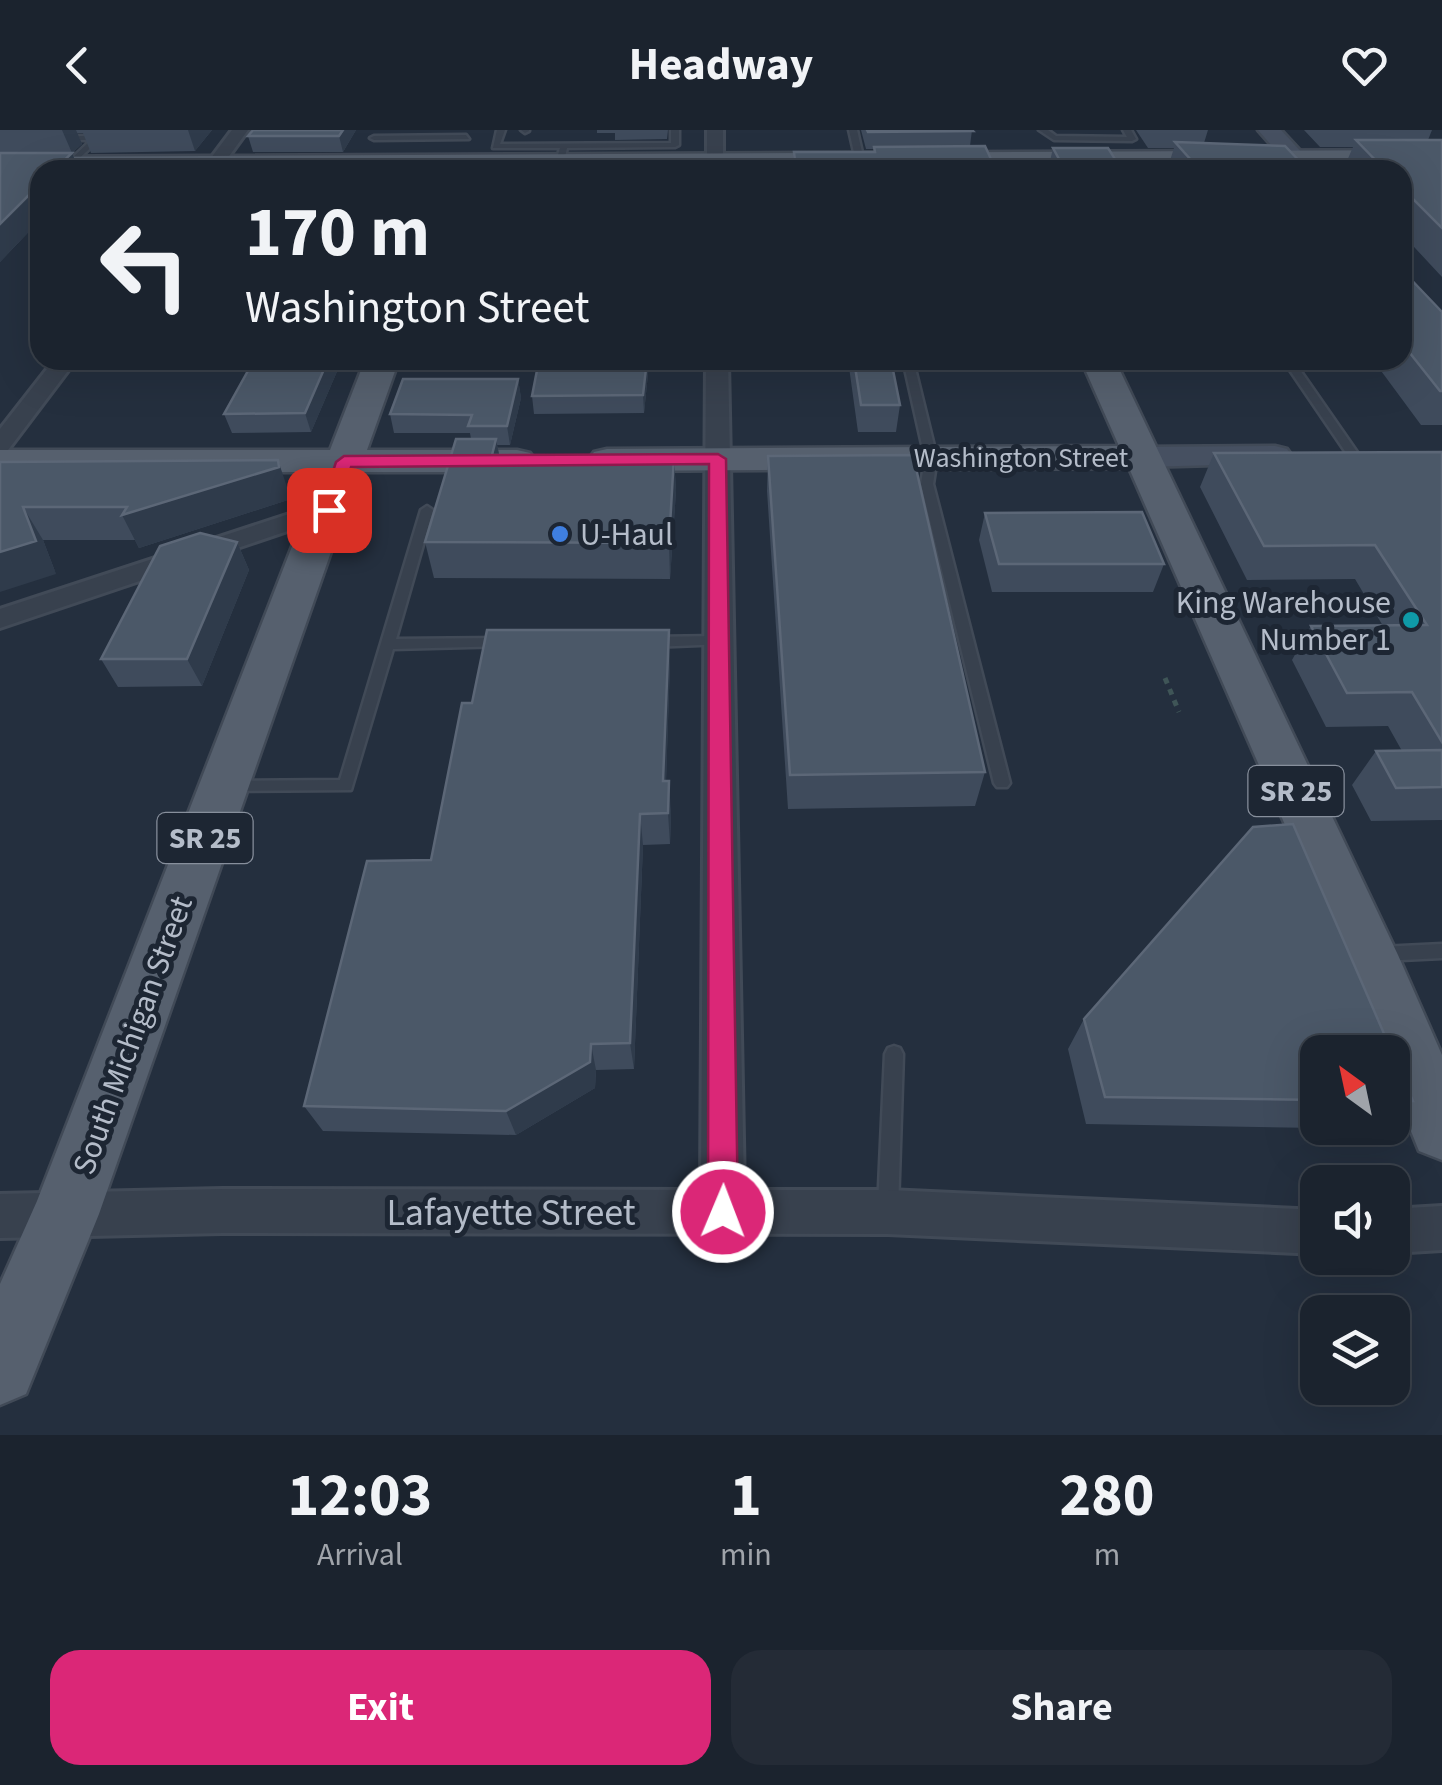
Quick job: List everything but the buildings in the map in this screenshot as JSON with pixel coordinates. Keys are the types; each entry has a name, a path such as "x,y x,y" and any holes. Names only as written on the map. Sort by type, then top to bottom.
{"main road":[{"path":"992,130 1005,160"},
{"path":"456,160 467,133"},
{"path":"504,160 556,152 645,149 688,160"},
{"path":"1402,160 1442,158"},
{"path":"1112,160 1191,160"},
{"path":"0,165 30,165"},
{"name":"SR 25","path":"337,486 378,370"},
{"name":"SR 25","path":"1103,370 1370,955 1442,1129"},
{"name":"Washington Street","path":"0,461 337,486 571,460 1142,456"},
{"name":"South Michigan Street","path":"32,1215 224,787 337,486"},
{"name":"SR 25","path":"0,1368 32,1215"}],"street":[{"path":"217,160 240,130"},
{"path":"715,130 715,160"},
{"path":"1269,130 1296,160"},
{"path":"0,445 57,370"},
{"path":"716,370 723,1212"},
{"name":"Washington Street","path":"1142,456 1389,455"},
{"path":"0,619 337,486"},
{"name":"Lafayette Street","path":"32,1215 222,1211 888,1212 1300,1231"},
{"path":"1410,1230 1442,1228"}],"lane":[{"path":"379,130 374,138 467,133"},
{"path":"501,130 496,146 524,136 556,152 675,144 675,130"},
{"path":"549,130 556,152"},
{"path":"609,146 610,130"},
{"path":"853,130 860,160"},
{"path":"1043,130 1054,138 1147,158"},
{"path":"1126,130 1147,158"},
{"path":"41,138 97,138 75,160"},
{"path":"910,370 931,458 927,484 1002,783"},
{"path":"1295,370 1353,455"},
{"path":"224,787 346,786 427,510"},
{"path":"644,642 719,641"},
{"path":"387,644 525,643"},
{"path":"1370,955 1442,950"},
{"path":"888,1212 894,1054"}],"path":[{"path":"1164,678 1179,712"}],"place":[{"name":"U-Haul","path":"560,534"},
{"name":"King Warehouse Number 1","path":"1411,620"}],"route":[{"path":"329,510 344,462 718,459 723,1212"}]}
